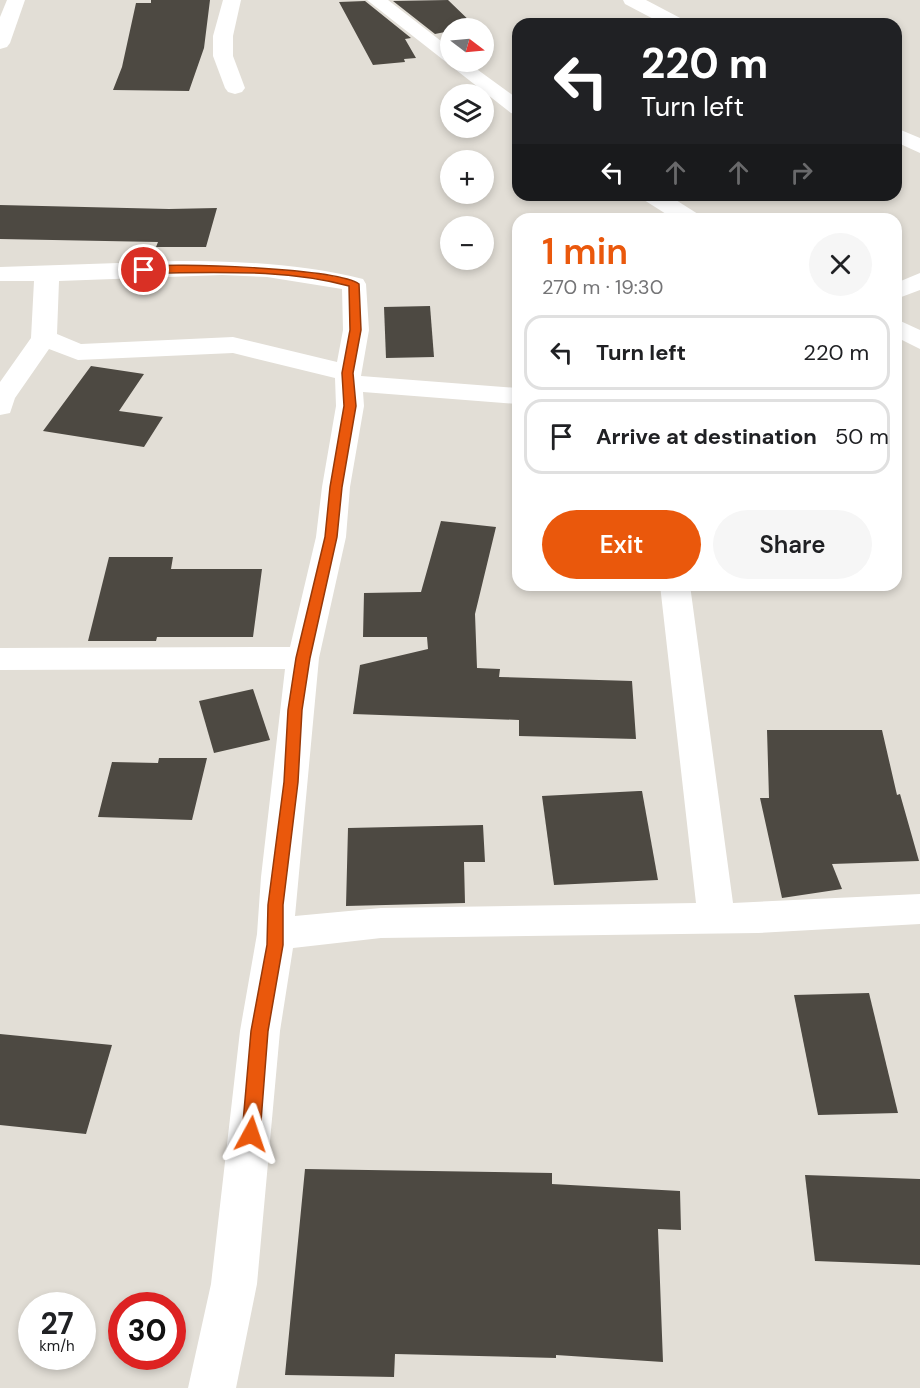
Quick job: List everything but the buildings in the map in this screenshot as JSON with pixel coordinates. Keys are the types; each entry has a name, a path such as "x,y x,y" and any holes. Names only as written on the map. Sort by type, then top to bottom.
{"street":[{"path":"0,44 16,0"},
{"path":"232,0 223,36 223,56 235,88"},
{"path":"376,0 440,50"},
{"path":"632,0 666,18"},
{"path":"468,72 512,105"},
{"path":"902,137 920,146"},
{"path":"662,201 680,213"},
{"path":"0,274 213,268 327,277 354,284 356,330 348,378 350,406 336,487 331,537 303,658 295,710 291,782 276,905 276,934 260,1031 234,1284 212,1388"},
{"path":"0,407 2,398 44,338 47,273"},
{"path":"902,289 920,280"},
{"path":"902,330 920,341"},
{"path":"44,338 78,352 233,345 348,378 482,395 512,396"},
{"path":"676,591 716,918"},
{"path":"0,659 303,658"},
{"path":"276,934 381,923 716,918 920,909"}],"route":[{"path":"144,270 213,268 252,270 327,277 354,284 356,330 348,373 350,406 336,487 331,537 303,658 295,710 291,782 276,905 275,945 260,1031 251,1134"}]}
